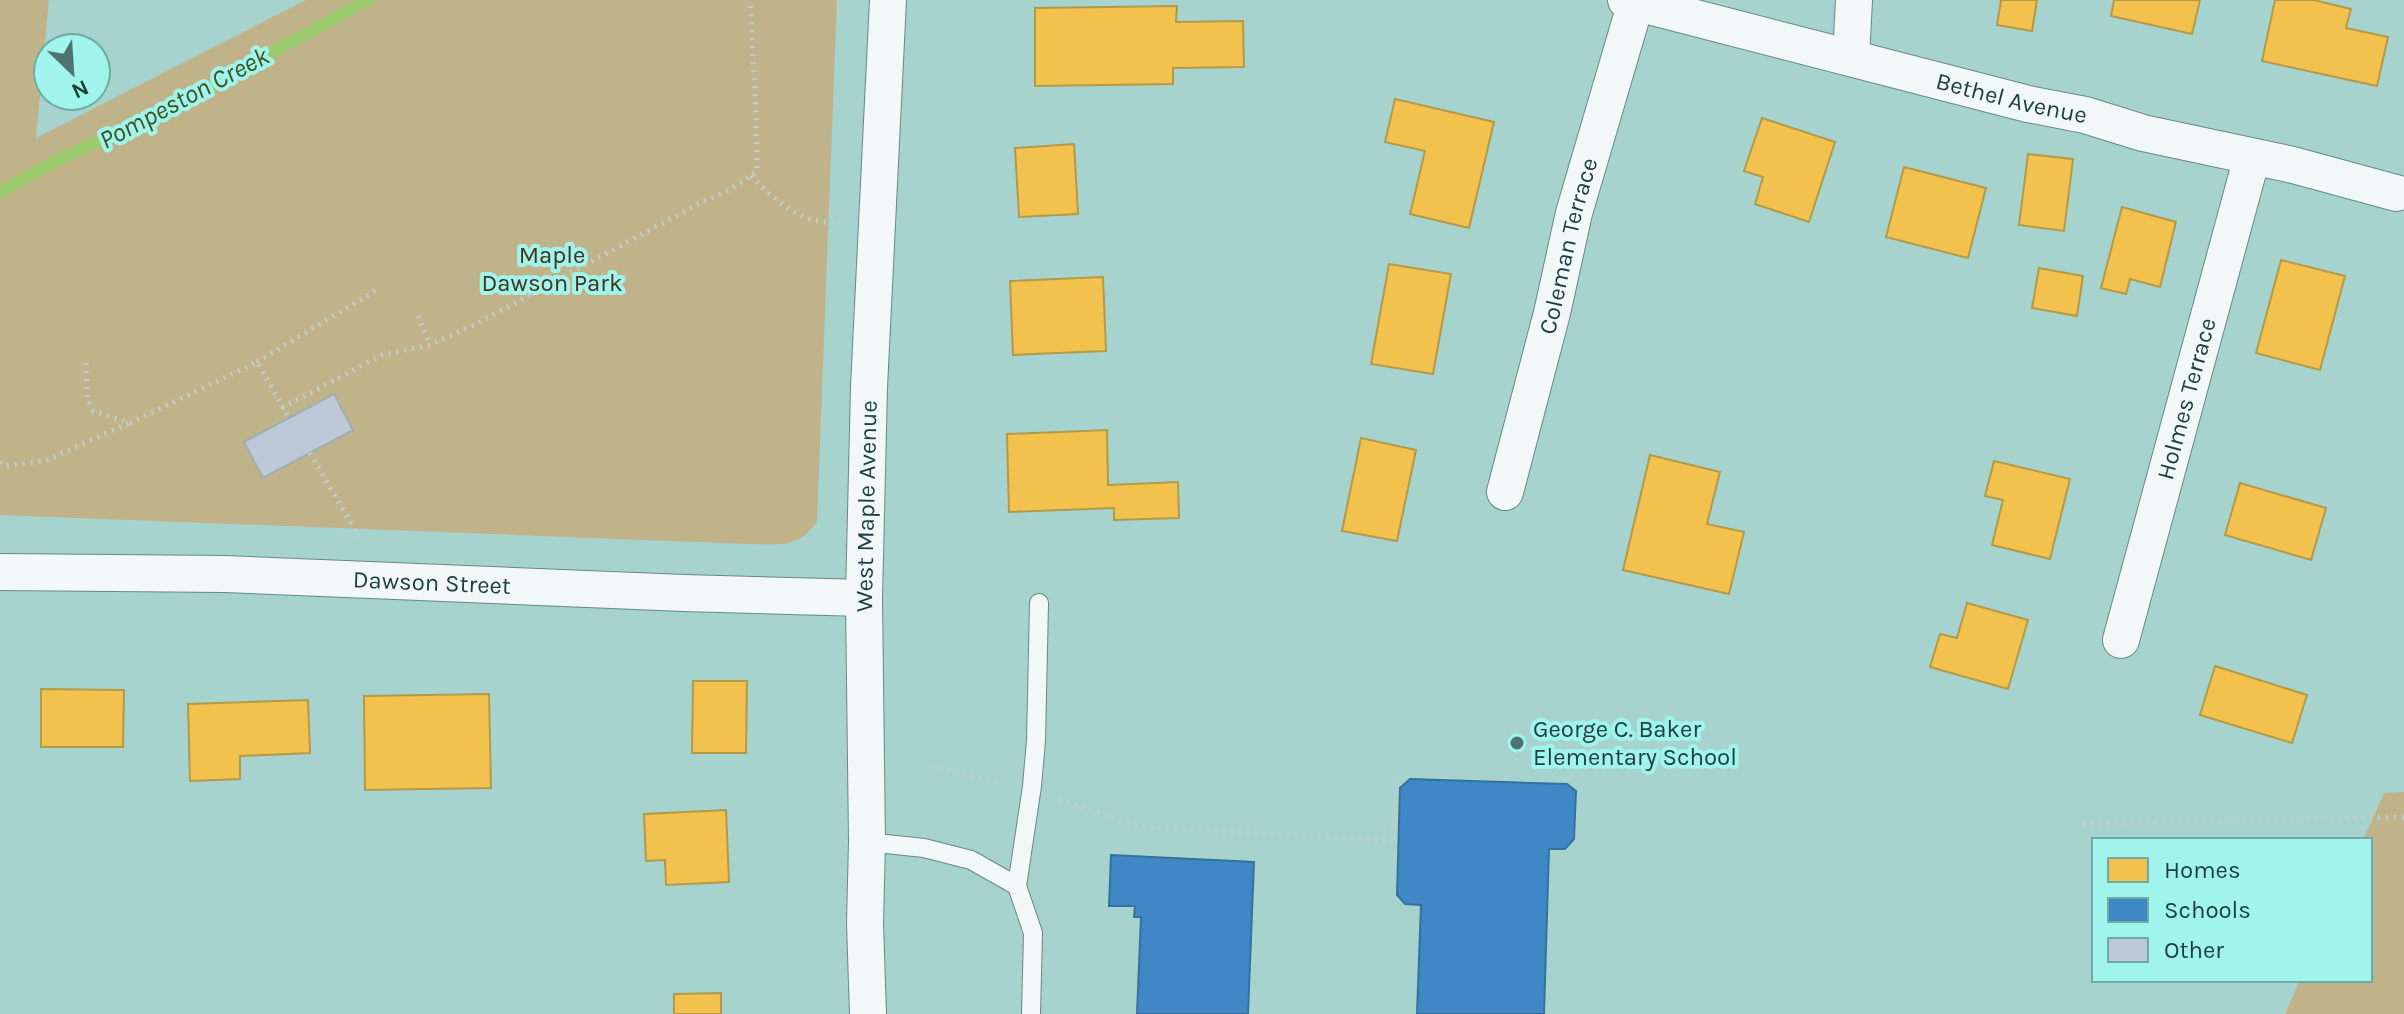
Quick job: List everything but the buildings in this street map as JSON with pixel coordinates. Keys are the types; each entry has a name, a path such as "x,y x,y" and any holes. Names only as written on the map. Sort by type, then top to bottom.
{"street":[{"name":"West Maple Avenue","path":"868,1014 864,598 869,387 888,0"},
{"path":"1851,57 1854,0"},
{"name":"Bethel Avenue","path":"1631,1 2028,104 2085,115 2143,133 2293,165 2396,193"},
{"name":"Coleman Terrace","path":"1505,492 1552,313 1574,213 1631,1"},
{"name":"Holmes Terrace","path":"2121,640 2252,157"},
{"name":"Dawson Street","path":"0,572 225,574 864,598"}],"lane":[{"path":"1031,1014 1033,933 1017,886 1036,741 1039,603"},
{"path":"867,842 924,848 971,860 1017,886"}],"path":[{"path":"282,408 382,355 430,345 478,323 733,188 757,171 750,0"},
{"path":"751,176 784,207 818,222 838,223"},
{"path":"0,462 6,466 45,461 130,423 257,362 378,289"},
{"path":"418,316 430,345"},
{"path":"257,362 289,418"},
{"path":"86,363 87,398 93,411 130,423"},
{"path":"310,453 357,534"},
{"path":"933,766 1003,784"},
{"path":"1059,800 1143,827 1391,840 1397,776"},
{"path":"2082,824 2404,817"}],"green space":[{"name":"Maple Dawson Park","path":"0,0 49,0 46,32 32,32 32,112 38,112 36,138 87,112 112,112 112,99 306,0 837,0 817,521 803,537 786,543 768,544 0,515"},
{"path":"2404,792 2404,1014 2285,1014 2299,982 2372,982 2372,838 2364,838 2384,793"}],"waterway":[{"name":"Pompeston Creek","path":"0,192 53,162 184,101 367,0"}],"place":[{"name":"George C. Baker Elementary School","path":"1517,743"}]}
